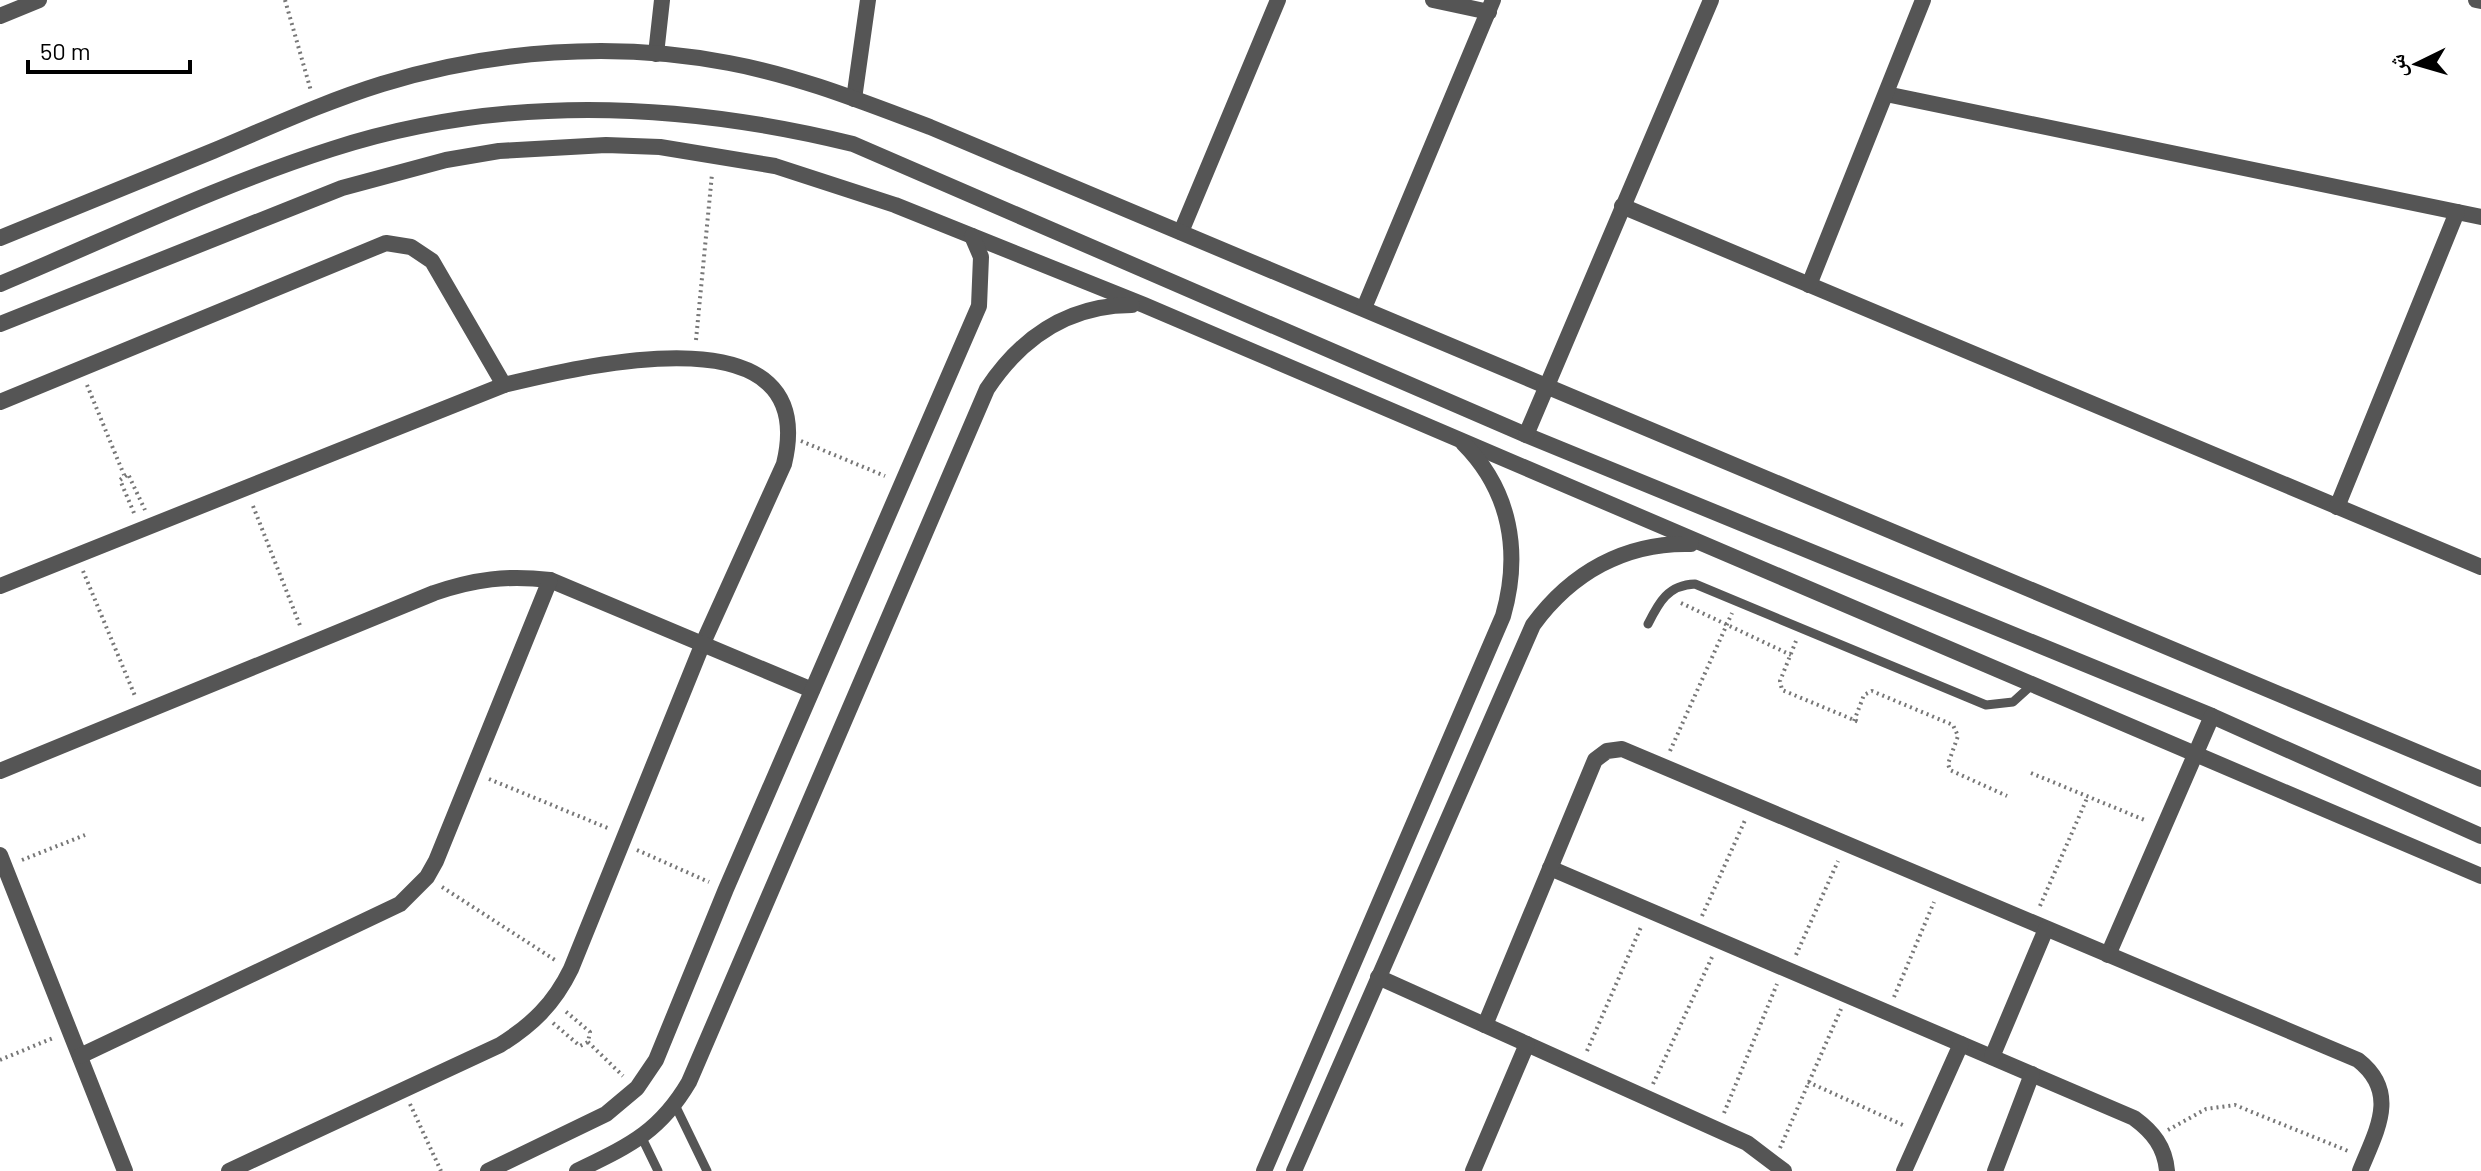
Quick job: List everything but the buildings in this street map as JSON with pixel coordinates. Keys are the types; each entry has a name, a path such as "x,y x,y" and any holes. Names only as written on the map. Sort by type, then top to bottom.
{"street":[{"path":"656,54 662,0"},
{"path":"854,99 868,0"},
{"path":"1181,232 1278,0"},
{"path":"1364,308 1491,6 1433,0"},
{"path":"1526,435 1711,0"},
{"path":"1809,285 1923,0"},
{"path":"0,16 31,2"},
{"path":"0,238 316,109 381,85 448,67 559,53 656,54 727,62 796,78 854,99 1181,232 2481,779"},
{"path":"1886,94 2481,217"},
{"path":"0,284 280,167 389,133 502,114 559,110 676,112 736,119 853,144 1526,435 2212,716 2481,836"},
{"path":"0,324 342,188 419,166 499,151 552,146 660,147 714,154 836,184 1144,305 1456,436 1700,544 1773,571 2481,876"},
{"path":"1622,206 2481,567"},
{"path":"2337,507 2457,212"},
{"path":"488,1171 606,1114 637,1088 656,1060 726,889 979,306 981,257 972,236"},
{"path":"0,402 361,250 386,243 411,247 432,261 504,385"},
{"path":"577,1171 642,1138 675,1105 689,1082 987,389 1015,351 1053,323 1082,311 1113,305 1144,305"},
{"path":"0,586 504,385 573,369 694,358 722,360 749,369 771,387 784,408 791,436 784,464 703,643 571,969 548,1007 500,1045 229,1171"},
{"path":"1264,1171 1503,616 1510,592 1512,543 1504,507 1488,474 1456,436"},
{"path":"1294,1171 1533,625 1547,606 1584,573 1628,552 1676,543 1700,544"},
{"path":"0,771 472,580 511,576 550,580 812,690"},
{"path":"80,1056 400,904 427,877 550,580"},
{"path":"2108,955 2212,716"},
{"path":"1485,1025 1595,760 1607,751 1622,749 2358,1060 2376,1077 2383,1101 2380,1125 2362,1164"},
{"path":"2,861 125,1171"},
{"path":"1550,868 2134,1118 2156,1138 2163,1151 2167,1171"},
{"path":"1992,1057 2039,926"},
{"path":"1378,977 1717,1130 1779,1166"},
{"path":"1473,1171 1527,1044"},
{"path":"1904,1171 1961,1044"},
{"path":"1995,1171 2032,1074"}],"lane":[{"path":"1648,624 1664,596 1674,587 1695,584 1986,705 2013,702 2034,683"},
{"path":"675,1105 707,1171"},
{"path":"642,1138 658,1171"}],"path":[{"path":"285,0 316,109"},
{"path":"694,358 714,154"},
{"path":"80,368 124,475"},
{"path":"791,436 902,483"},
{"path":"129,474 147,528 120,480 124,475 129,474"},
{"path":"246,488 308,645"},
{"path":"77,556 142,713"},
{"path":"1664,596 1791,655"},
{"path":"1663,768 1738,600"},
{"path":"1802,627 1780,681 1782,690 1856,722 1864,695 1872,691 1953,725 1958,736 1948,764 1950,770 2007,796"},
{"path":"472,772 726,889"},
{"path":"2031,773 2149,822"},
{"path":"2039,926 2088,796"},
{"path":"1696,930 1752,805"},
{"path":"2,861 85,835"},
{"path":"1717,1130 1786,969 1845,844"},
{"path":"427,877 571,969"},
{"path":"1887,1013 1941,885"},
{"path":"1580,1068 1648,910"},
{"path":"1646,1098 1719,941"},
{"path":"1779,1166 1808,1082 1847,995"},
{"path":"548,1007 590,1032 588,1042"},
{"path":"548,1007 580,1046 588,1042"},
{"path":"0,1060 70,1031"},
{"path":"588,1042 637,1088"},
{"path":"1808,1082 1921,1133"},
{"path":"404,1089 441,1171"},
{"path":"2156,1138 2206,1109 2225,1104 2362,1164"}]}
